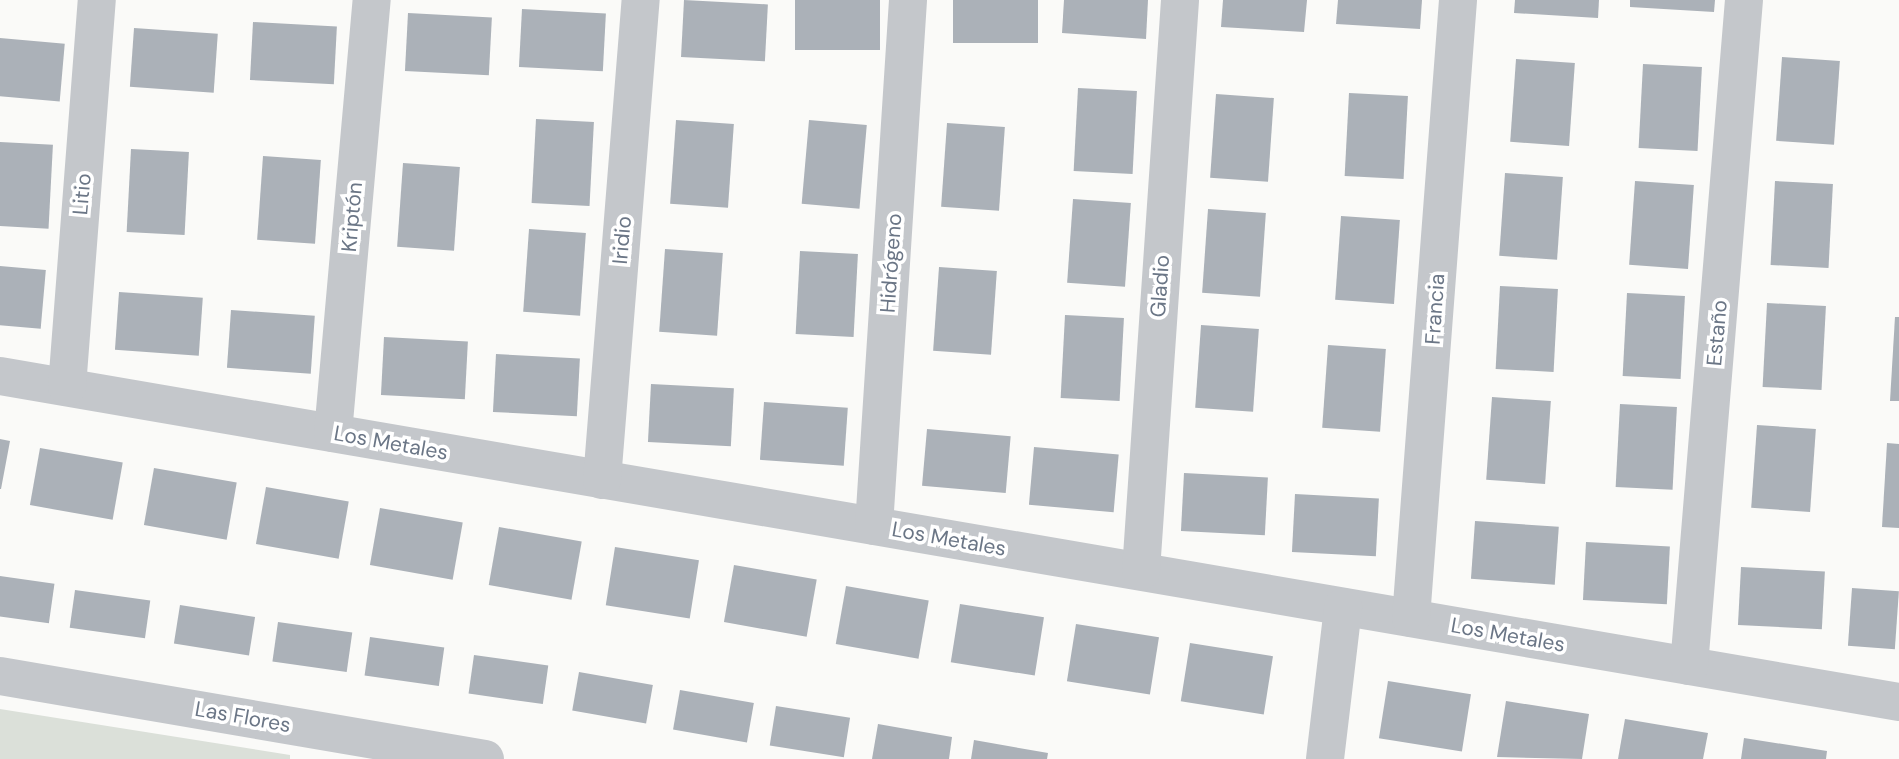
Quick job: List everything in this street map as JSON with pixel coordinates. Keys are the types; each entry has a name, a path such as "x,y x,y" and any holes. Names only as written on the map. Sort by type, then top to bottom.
{"street":[{"name":"Litio","path":"67,387 97,0"},
{"name":"Kriptón","path":"333,433 372,0"},
{"name":"Iridio","path":"602,480 641,0"},
{"name":"Hidrógeno","path":"874,526 908,0"},
{"name":"Gladio","path":"1141,571 1180,0"},
{"name":"Francia","path":"1411,618 1458,0"},
{"name":"Estaño","path":"1689,666 1744,0"},
{"name":"Los Metales","path":"0,376 1899,702"},
{"path":"1325,759 1343,607"},
{"name":"Las Flores","path":"0,676 318,745 485,759"}],"shaded area":[{"path":"0,709 290,755 290,759 0,759"}],"building":[{"path":"684,0 768,4 765,61 681,57"},
{"path":"795,0 880,0 880,50 795,50"},
{"path":"953,0 1038,0 1038,43 953,43"},
{"path":"1064,0 1148,0 1146,39 1062,33"},
{"path":"1223,0 1307,0 1304,32 1221,27"},
{"path":"1338,0 1422,0 1420,29 1336,24"},
{"path":"1515,0 1599,0 1598,18 1514,13"},
{"path":"1630,0 1715,0 1714,12 1630,7"},
{"path":"522,9 606,13 603,71 519,67"},
{"path":"408,13 492,17 489,75 405,71"},
{"path":"253,22 337,26 334,84 250,80"},
{"path":"134,28 218,34 214,93 130,87"},
{"path":"0,38 65,44 60,101 0,96"},
{"path":"1782,57 1840,61 1834,145 1776,141"},
{"path":"1516,59 1575,63 1569,146 1510,142"},
{"path":"1643,64 1702,67 1698,151 1639,148"},
{"path":"1078,88 1137,91 1133,174 1074,171"},
{"path":"1349,93 1408,96 1404,179 1345,176"},
{"path":"1216,94 1274,98 1268,182 1210,178"},
{"path":"536,119 594,122 590,206 532,203"},
{"path":"676,120 734,124 728,208 670,204"},
{"path":"809,120 867,125 859,209 802,204"},
{"path":"947,123 1005,127 999,211 941,207"},
{"path":"0,142 53,145 49,229 0,226"},
{"path":"131,149 189,152 185,235 127,232"},
{"path":"263,156 321,160 315,244 257,240"},
{"path":"403,163 460,167 454,251 397,247"},
{"path":"1505,173 1563,177 1557,260 1499,256"},
{"path":"1635,181 1694,185 1688,269 1629,265"},
{"path":"1775,181 1833,184 1829,268 1771,265"},
{"path":"1073,199 1131,203 1125,287 1067,283"},
{"path":"1208,209 1266,213 1260,297 1202,293"},
{"path":"1341,216 1400,220 1394,304 1335,300"},
{"path":"529,229 586,233 580,316 523,312"},
{"path":"665,249 723,253 717,336 659,332"},
{"path":"800,251 858,254 854,337 796,334"},
{"path":"0,266 46,270 41,329 0,325"},
{"path":"939,267 997,271 991,355 933,351"},
{"path":"1500,286 1558,289 1554,372 1496,369"},
{"path":"119,292 203,298 199,356 115,350"},
{"path":"1627,293 1685,296 1681,379 1623,376"},
{"path":"1767,303 1826,306 1822,390 1763,387"},
{"path":"231,310 315,316 311,374 227,368"},
{"path":"1065,315 1124,318 1120,401 1061,398"},
{"path":"1895,317 1899,317 1899,401 1890,401"},
{"path":"1201,325 1259,329 1253,412 1195,408"},
{"path":"384,337 468,341 465,399 381,395"},
{"path":"1328,345 1386,349 1380,432 1322,428"},
{"path":"496,354 580,358 577,416 493,412"},
{"path":"651,384 734,388 731,446 648,442"},
{"path":"1492,397 1551,401 1545,484 1486,480"},
{"path":"764,402 848,408 844,466 760,460"},
{"path":"1620,404 1677,407 1673,490 1616,487"},
{"path":"1757,425 1816,429 1810,512 1751,508"},
{"path":"927,429 1011,436 1006,493 922,486"},
{"path":"0,439 10,441 1,489 0,489"},
{"path":"1887,443 1899,444 1899,528 1882,527"},
{"path":"1034,447 1119,454 1114,512 1029,505"},
{"path":"40,448 123,463 113,520 30,505"},
{"path":"154,468 237,483 227,540 144,525"},
{"path":"1184,473 1268,477 1265,535 1181,531"},
{"path":"266,487 349,502 339,559 256,544"},
{"path":"1295,494 1379,498 1376,556 1292,552"},
{"path":"380,508 463,523 453,580 370,565"},
{"path":"1475,521 1559,527 1555,585 1471,579"},
{"path":"499,527 582,542 571,600 489,585"},
{"path":"1586,542 1670,546 1667,604 1583,600"},
{"path":"615,547 699,560 690,619 606,605"},
{"path":"734,565 817,580 807,637 724,622"},
{"path":"1741,567 1825,571 1822,629 1738,625"},
{"path":"0,576 54,584 49,623 0,616"},
{"path":"846,586 929,601 918,659 836,644"},
{"path":"1852,588 1899,591 1895,649 1848,646"},
{"path":"75,590 150,601 145,638 70,628"},
{"path":"960,604 1044,617 1035,676 951,662"},
{"path":"180,605 255,617 249,655 174,644"},
{"path":"278,622 352,632 347,672 272,662"},
{"path":"1076,624 1159,637 1150,694 1067,681"},
{"path":"370,637 444,647 439,686 365,676"},
{"path":"1190,643 1273,656 1264,714 1181,701"},
{"path":"474,655 548,665 543,704 469,694"},
{"path":"579,672 653,685 646,723 572,710"},
{"path":"1388,681 1471,694 1462,751 1379,738"},
{"path":"680,690 754,703 747,742 673,729"},
{"path":"1506,701 1589,714 1582,759 1497,757"},
{"path":"776,706 850,718 844,757 770,746"},
{"path":"1625,719 1708,733 1703,759 1618,759"},
{"path":"878,724 952,737 949,759 872,759"},
{"path":"1744,738 1827,751 1826,759 1741,759"},
{"path":"974,740 1048,753 1047,759 971,759"}]}
